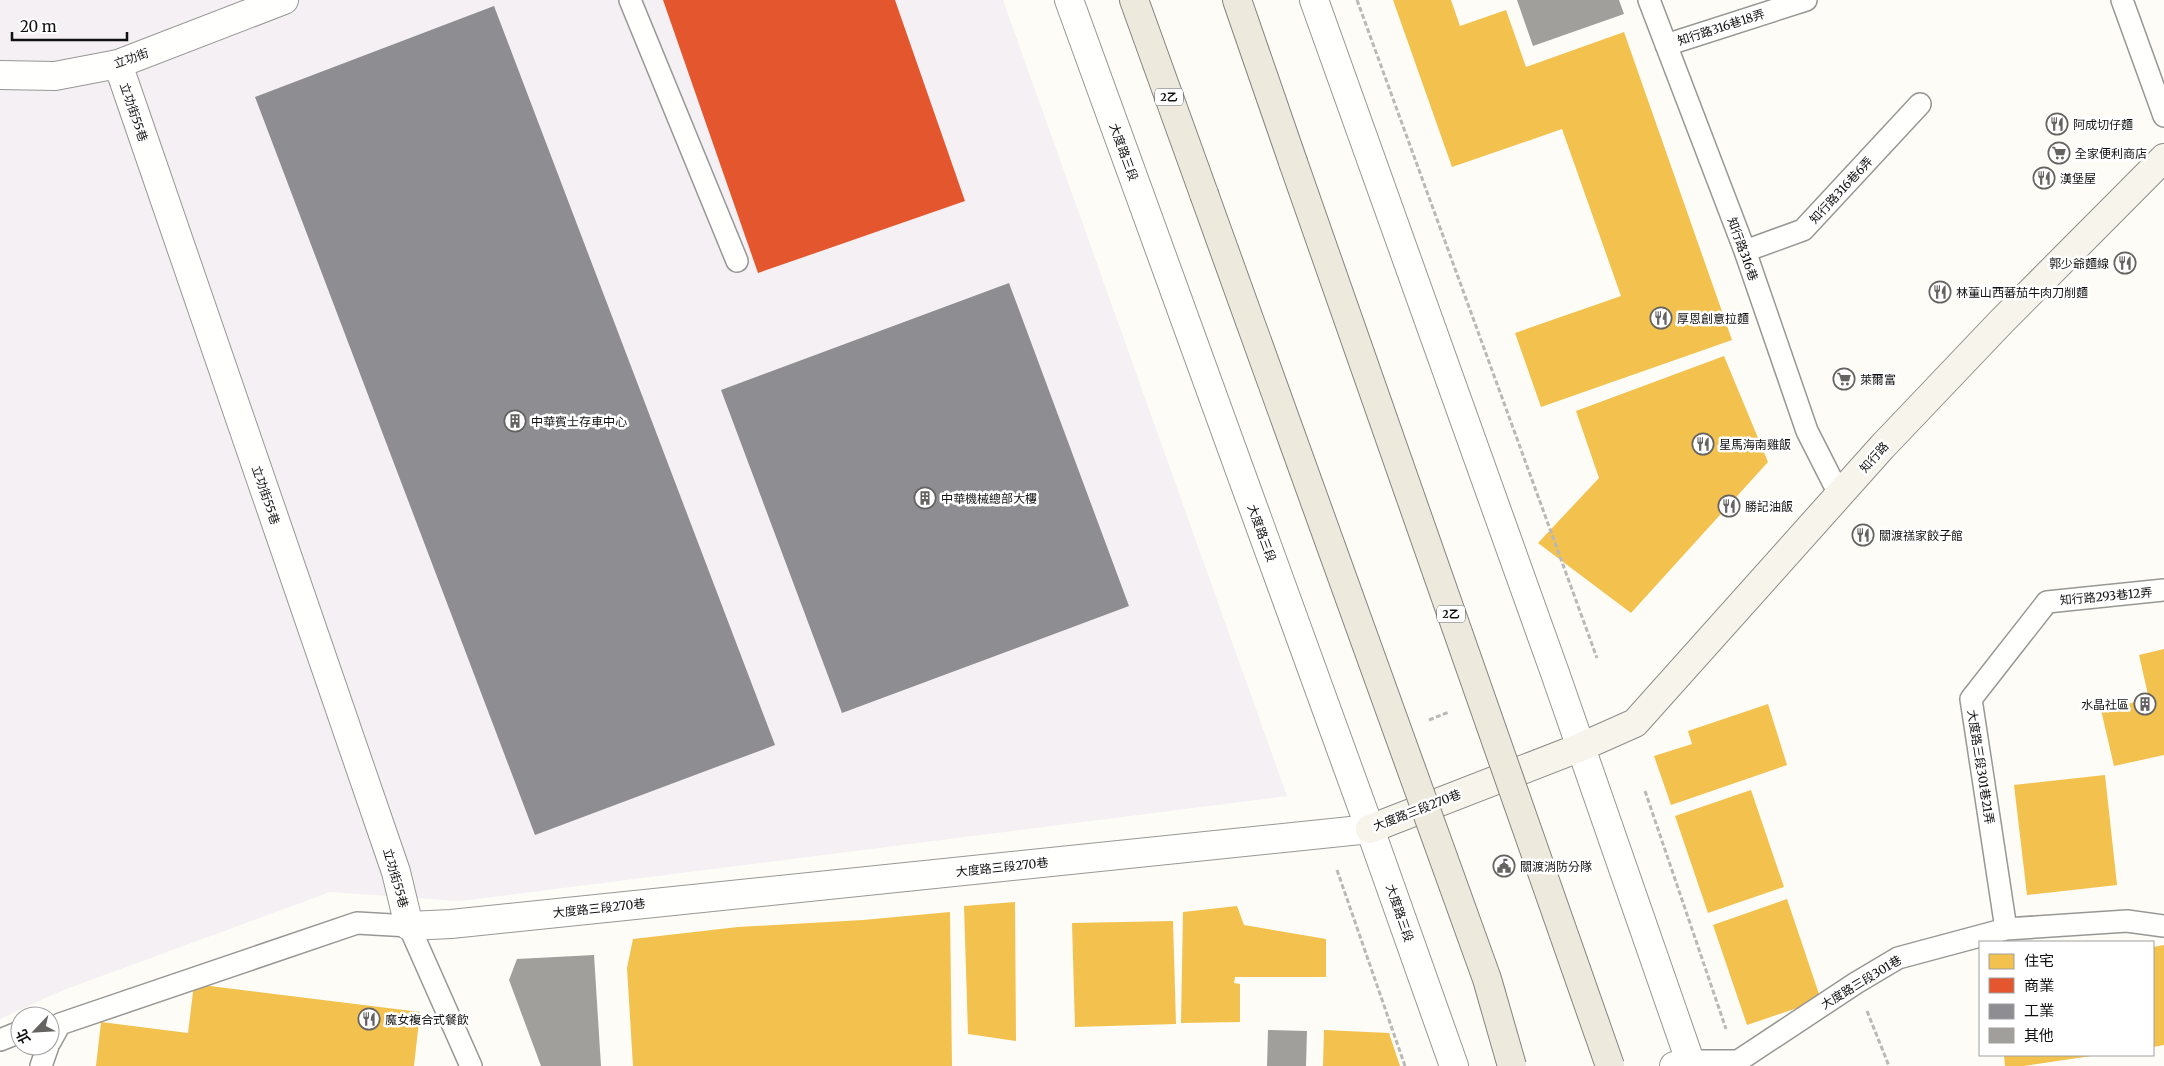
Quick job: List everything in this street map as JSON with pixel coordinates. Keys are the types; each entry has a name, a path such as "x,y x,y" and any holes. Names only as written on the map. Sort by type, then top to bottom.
{"main road":[{"name":"2乙","path":"1134,0 1487,979 1512,1066"},
{"name":"2乙","path":"1237,0 1610,1066"}],"street":[{"name":"立功街","path":"0,75 56,76 118,64 284,0"},
{"name":"大度路三段","path":"1069,0 1370,829 1454,1066"},
{"path":"1314,0 1581,747 1682,1063"},
{"name":"立功街55巷","path":"118,64 396,872 409,926"},
{"name":"知行路","path":"1581,747 1635,723 1882,448 2001,322 2164,158"},
{"name":"大度路三段270巷","path":"409,926 481,921 1370,829 1581,747"}],"lane":[{"path":"630,0 737,261"},
{"name":"知行路316巷","path":"1649,0 1745,251 1807,431 1840,496"},
{"name":"知行路316巷18弄","path":"1666,45 1806,0"},
{"path":"2122,0 2164,116"},
{"name":"知行路316巷6弄","path":"1745,251 1803,230 1920,104"},
{"name":"知行路293巷12弄","path":"2047,602 2164,590"},
{"name":"大度路三段301巷21弄","path":"2006,929 1971,699 2047,602"},
{"name":"大度路三段301巷","path":"1682,1063 1738,1061 1856,983 1898,958 2006,929 2127,921 2164,926"},
{"path":"60,1029 357,923 409,926 471,1066"}],"path":[{"path":"1357,0 1597,658"},
{"path":"1424,722 1452,711"},
{"path":"1645,791 1726,1029"},
{"path":"1337,870 1405,1066"},
{"path":"1856,983 1889,1066"}],"shaded area":[{"path":"0,0 1003,0 1287,796 460,901 330,892 61,991 28,1006 10,1006 10,1014 0,1019"}],"building: 住宅":[{"path":"1393,0 1451,0 1460,26 1506,10 1526,67 1624,32 1732,340 1541,407 1515,333 1621,296 1562,129 1452,167"},
{"path":"1724,356 1768,462 1631,613 1538,543 1599,478 1576,411"},
{"name":"水晶社區","path":"2164,649 2164,755 2114,766 2101,710 2149,699 2139,655"},
{"path":"1768,704 1787,765 1671,805 1654,756 1692,744 1688,731"},
{"path":"2105,775 2117,885 2027,895 2014,785"},
{"path":"1751,790 1784,887 1708,913 1675,816"},
{"path":"1787,899 1821,1000 1747,1025 1713,925"},
{"path":"1015,902 1016,1041 968,1034 964,906"},
{"path":"1237,906 1244,925 1326,939 1326,977 1235,977 1234,983 1240,984 1240,1022 1181,1023 1183,912"},
{"path":"950,912 952,1066 633,1066 627,968 633,939 738,927 863,920"},
{"path":"1173,921 1176,1024 1075,1027 1072,923"},
{"path":"2164,945 2164,1045 2154,1047 2154,947"},
{"path":"194,984 420,1012 414,1066 96,1066 101,1022 188,1033"},
{"path":"1324,1030 1389,1033 1400,1066 1323,1066"},
{"path":"2004,1056 2091,1056 2024,1066 2005,1066"}],"building: 商業":[{"path":"663,0 895,0 965,201 758,273"}],"building: 工業":[{"name":"中華賓士存車中心","path":"494,6 775,745 535,835 255,97"},
{"name":"中華機械總部大樓","path":"1009,283 1129,606 842,713 721,390"}],"building: 其他":[{"path":"1517,0 1619,0 1624,14 1533,46"},
{"path":"594,955 601,1066 541,1066 509,980 517,959"},
{"path":"1268,1030 1307,1031 1306,1066 1267,1066"}],"place":[{"name":"阿成切仔麵","path":"2057,124"},
{"name":"全家便利商店","path":"2059,153"},
{"name":"漢堡屋","path":"2044,178"},
{"name":"郭少爺麵線","path":"2125,263"},
{"name":"林董山西蕃茄牛肉刀削麵","path":"1940,292"},
{"name":"厚恩創意拉麵","path":"1661,318"},
{"name":"萊爾富","path":"1844,379"},
{"name":"中華賓士存車中心","path":"515,421"},
{"name":"星馬海南雞飯","path":"1703,444"},
{"name":"中華機械總部大樓","path":"925,498"},
{"name":"勝記油飯","path":"1729,506"},
{"name":"關渡禚家餃子館","path":"1863,535"},
{"name":"水晶社區","path":"2145,704"},
{"name":"關渡消防分隊","path":"1504,866"},
{"name":"魔女複合式餐飲","path":"369,1019"}]}
